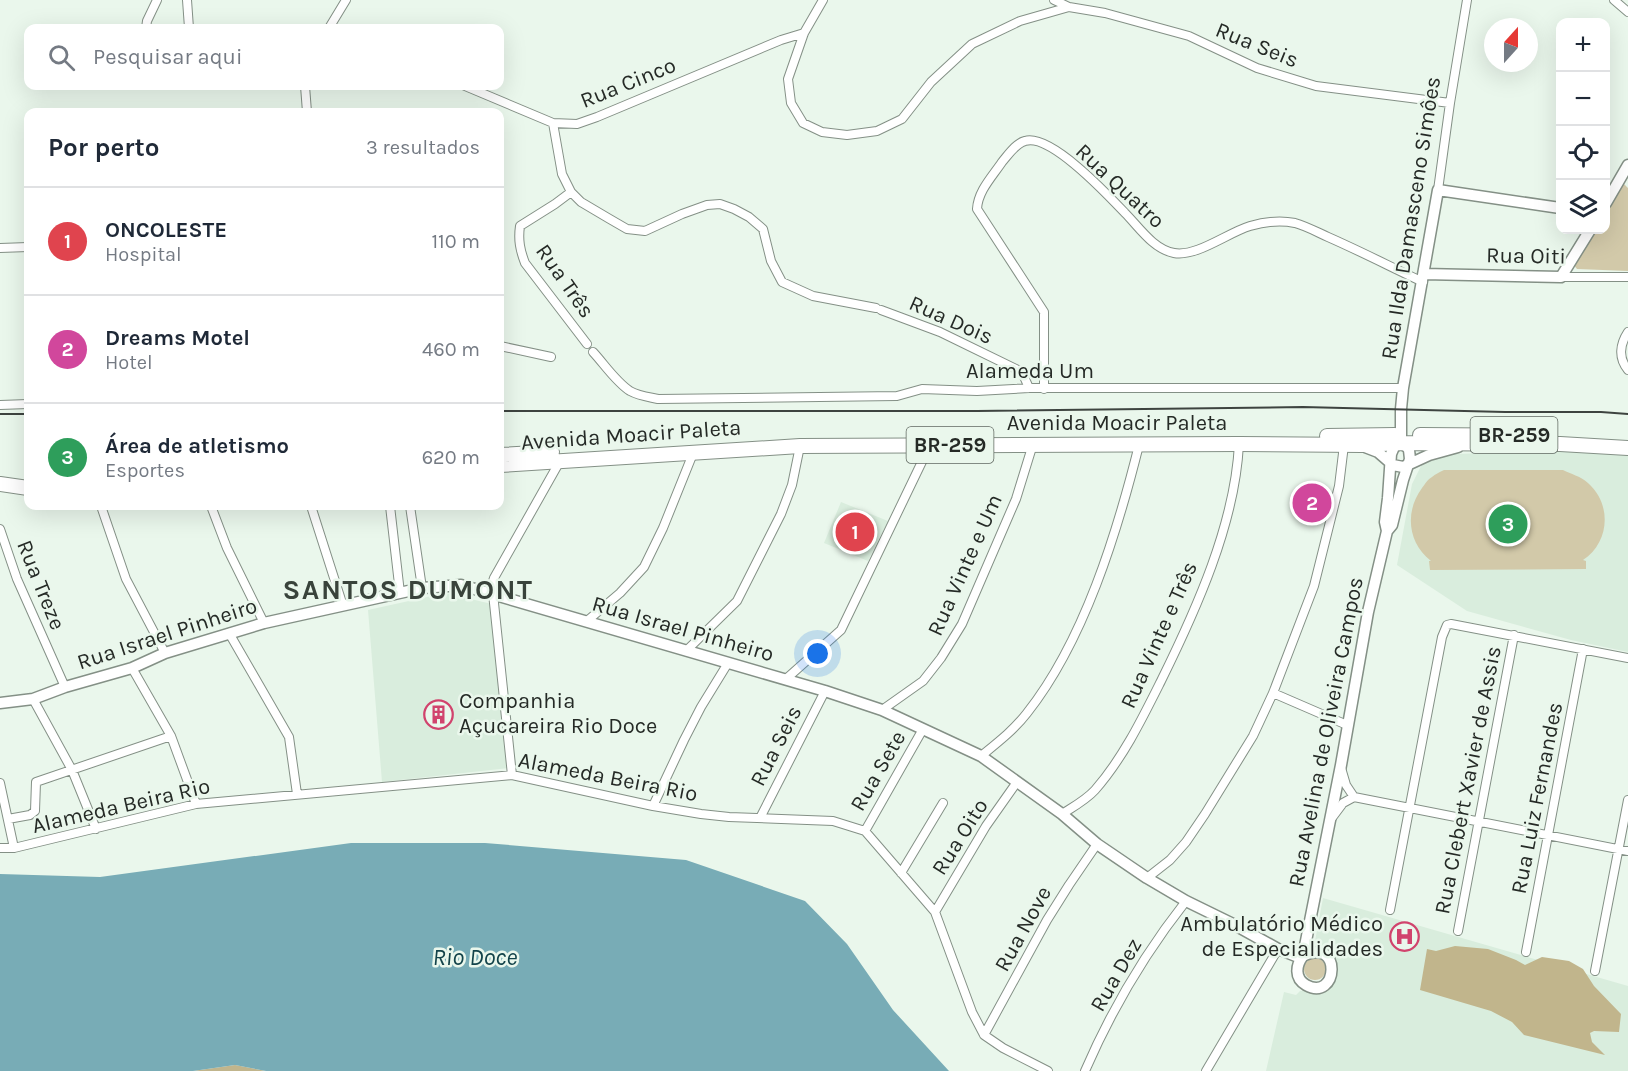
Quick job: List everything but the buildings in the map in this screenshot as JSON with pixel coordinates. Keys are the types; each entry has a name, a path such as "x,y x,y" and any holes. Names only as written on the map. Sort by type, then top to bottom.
{"main road":[{"name":"Avenida Moacir Paleta","path":"504,455 703,442 868,436 1401,439 1526,435 1628,439"},
{"name":"Avenida Moacir Paleta","path":"504,465 800,446 1239,444 1362,446 1401,439 1467,445 1560,444 1628,448"},
{"path":"0,476 24,479"},
{"path":"0,484 24,487"}],"street":[{"path":"147,24 157,0"},
{"path":"187,0 189,24"},
{"path":"332,24 346,0"},
{"path":"823,0 804,33 788,79 790,103 803,123 822,132 847,135 877,131 902,119 931,81 972,44 1020,21 1069,7"},
{"name":"Rua Seis","path":"1054,0 1069,7 1105,13 1189,36 1257,68 1309,85 1450,103"},
{"name":"Rua Ilda Damasceno Simôes","path":"1401,439 1402,388 1438,190 1467,0"},
{"path":"1614,0 1628,12"},
{"name":"Rua Cinco","path":"475,90 553,123 577,124 781,40 804,33"},
{"path":"305,90 307,108"},
{"path":"553,123 562,174 571,192"},
{"name":"Rua Quatro","path":"1044,388 1044,312 977,209 978,199 986,186 1011,151 1023,141 1034,140 1067,158 1162,249 1185,254 1251,225 1266,222 1293,222 1423,278"},
{"path":"1610,196 1624,180 1628,165"},
{"path":"1438,190 1556,207"},
{"name":"Rua Dois","path":"571,192 581,202 627,229 645,231 706,205 720,204 734,209 763,229 771,261 782,282 813,296 878,309 940,332 1022,372 1029,388"},
{"name":"Rua Três","path":"571,192 520,226 518,237 525,262 587,344"},
{"path":"1561,277 1588,234"},
{"path":"0,248 24,247"},
{"name":"Rua Oiti","path":"1423,278 1628,276"},
{"path":"1628,332 1622,340 1621,354 1628,370"},
{"path":"504,347 551,357"},
{"name":"Rua Três","path":"593,352 629,390 658,399"},
{"name":"Alameda Um","path":"658,399 897,396 922,389 1402,388"},
{"path":"0,405 24,404"},
{"path":"1401,439 1409,450 1408,465"},
{"name":"Rua Avelina de Oliveira Campos","path":"1306,940 1310,948 1326,956 1331,963 1330,979 1319,987 1311,987 1301,981 1297,969 1306,940 1341,765 1368,612 1387,531 1385,522 1392,451 1401,439"},
{"name":"Rua Vinte e Um","path":"882,710 923,681 941,658 962,624 1009,517 1033,444"},
{"name":"Rua Vinte e Três","path":"1062,814 1078,805 1093,792 1110,771 1137,728 1174,656 1198,603 1215,555 1229,506 1239,444"},
{"path":"786,679 841,630 930,445"},
{"path":"981,756 1004,738 1027,713 1056,671 1080,624 1119,520 1139,445"},
{"path":"1147,878 1170,860 1199,823 1252,736 1273,693 1314,586 1339,486 1344,445"},
{"path":"1362,446 1378,452 1393,465 1400,467 1438,452 1467,445"},
{"path":"686,651 737,601 781,514 792,485 800,446"},
{"path":"587,621 620,593 644,567 663,528 694,451"},
{"path":"512,775 492,584 560,460"},
{"name":"Rua Avelina de Oliveira Campos","path":"1387,531 1392,525 1408,465"},
{"path":"102,510 126,579 165,653"},
{"path":"212,510 226,548 264,622"},
{"path":"312,510 343,606"},
{"path":"390,510 400,593"},
{"path":"411,510 422,588"},
{"name":"Rua Treze","path":"0,529 17,579 65,687"},
{"name":"Rua Israel Pinheiro","path":"0,703 33,699 65,687 132,668 165,653 264,622 422,588 461,585 786,679 882,710 981,756 1062,814 1097,844 1147,878 1278,949 1302,957"},
{"path":"1390,910 1444,629 1451,624 1628,658"},
{"path":"229,633 289,737 297,794"},
{"name":"Rua Clebert Xavier de Assis","path":"1458,931 1514,635"},
{"name":"Rua Luiz Fernandes","path":"1526,952 1583,649"},
{"path":"653,806 701,707 728,663"},
{"path":"132,668 171,736 196,804"},
{"name":"Rua Seis","path":"760,818 825,691"},
{"path":"1273,693 1347,725"},
{"path":"33,699 72,770 96,829"},
{"name":"Rua Sete","path":"865,831 923,729"},
{"path":"8,819 30,815 35,811 36,782 171,736"},
{"path":"1341,765 1346,785 1354,797"},
{"name":"Alameda Beira Rio","path":"0,848 14,848 196,804 512,775 653,806 729,817 833,821 865,831"},
{"name":"Rua Oito","path":"935,912 986,826 1017,782"},
{"path":"0,783 14,848"},
{"path":"1330,821 1343,803 1354,797 1623,850"},
{"path":"1595,971 1623,850 1628,800"},
{"path":"901,873 943,803"},
{"path":"865,831 935,912 972,1012 984,1035 1009,1052 1048,1071"},
{"name":"Rua Nove","path":"984,1035 1047,920 1097,844"},
{"name":"Rua Dez","path":"1085,1071 1138,970 1162,932 1186,901"},
{"path":"1206,1071 1278,949"},
{"path":"1302,957 1310,952 1319,952"}],"shaded area":[{"path":"1621,181 1628,188 1628,271 1577,269 1572,263 1590,234 1610,234 1610,200"},
{"path":"1516,452 1628,454 1628,652 1571,640 1467,611 1397,565 1412,484 1421,466 1438,457 1455,454"},
{"path":"1444,470 1563,470 1588,483 1601,501 1605,523 1599,543 1583,560 1586,561 1586,569 1430,570 1429,561 1431,561 1417,545 1413,536 1411,516 1422,488 1429,479"},
{"path":"841,502 888,521 868,561 824,543"},
{"name":"Companhia Açucareira Rio Doce","path":"445,593 492,604 509,768 382,782 368,610"},
{"path":"1323,898 1628,986 1628,1071 1266,1071 1284,992 1296,995 1300,991 1326,988 1324,949 1317,947 1315,941"},
{"path":"1455,946 1488,949 1525,965 1542,957 1569,961 1583,969 1594,986 1621,1014 1619,1032 1594,1031 1590,1033 1592,1042 1605,1055 1524,1035 1512,1022 1491,1011 1420,990 1427,949 1436,951"},
{"path":"1315,958 1323,961 1326,969 1323,977 1315,980 1307,977 1304,969 1307,961"},
{"path":"235,1065 266,1071 193,1071"}],"water":[{"name":"Rio Doce","path":"351,843 485,843 686,860 805,901 847,944 893,1010 949,1071 266,1071 235,1065 193,1071 0,1071 0,874 100,877"}],"railway":[{"path":"504,411 977,411 1303,407 1628,414"},
{"path":"0,414 24,414"}],"place":[{"name":"Dreams Motel","path":"1312,503"},
{"name":"Área de atletismo","path":"1508,524"},
{"name":"ONCOLESTE","path":"855,532"},
{"name":"Companhia Açucareira Rio Doce","path":"438,714"},
{"name":"Ambulatório Médico de Especialidades","path":"1404,937"}],"district":[{"name":"SANTOS DUMONT","path":"408,589"}]}
